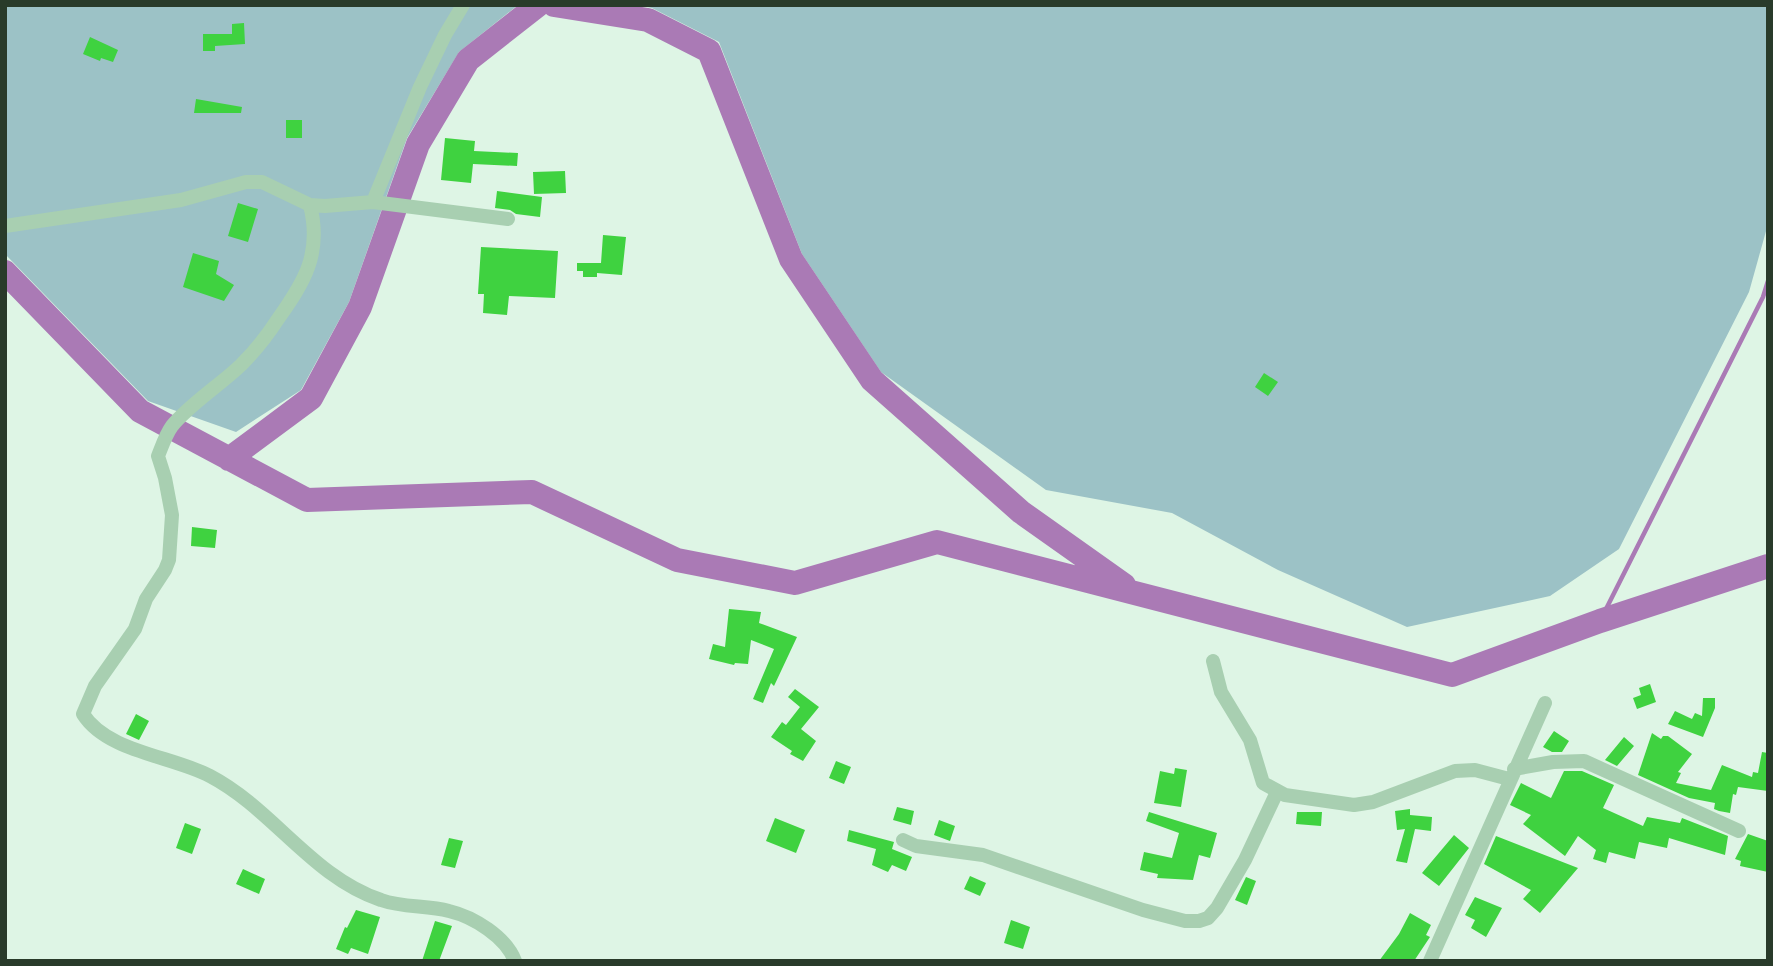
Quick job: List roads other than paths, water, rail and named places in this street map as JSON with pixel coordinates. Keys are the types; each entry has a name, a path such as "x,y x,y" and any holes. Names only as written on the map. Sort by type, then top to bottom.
{"street":[{"path":"373,202 420,87 463,5"},
{"path":"5,226 181,200 246,182 262,182 310,205 373,202 508,219"},
{"path":"310,205 315,235 313,255 306,276 295,295 260,346 171,427 158,456 172,514 169,560 146,598 135,629 95,686 83,714 90,725 120,744 175,761 209,775 231,788 307,855 357,890 383,901 450,911 464,916 505,943 515,961"},
{"path":"1213,661 1221,692 1250,740 1263,783 1285,795 1330,803 1363,804 1455,771 1512,774 1553,762 1584,761 1739,831"},
{"path":"1430,961 1545,703"},
{"path":"903,840 916,846 983,855 1143,910 1185,921 1199,921 1208,918 1217,908 1245,860 1278,792"}],"waterway":[{"path":"229,459 311,398 360,307 418,144 468,60 538,5"},
{"path":"554,5 648,20 709,51 791,259 872,380 1021,512 1124,585"},
{"path":"5,272 140,411 307,500 532,492 677,560 795,583 937,542 1452,675 1600,621 1768,566"},
{"path":"1600,621 1763,297 1768,281"}]}
